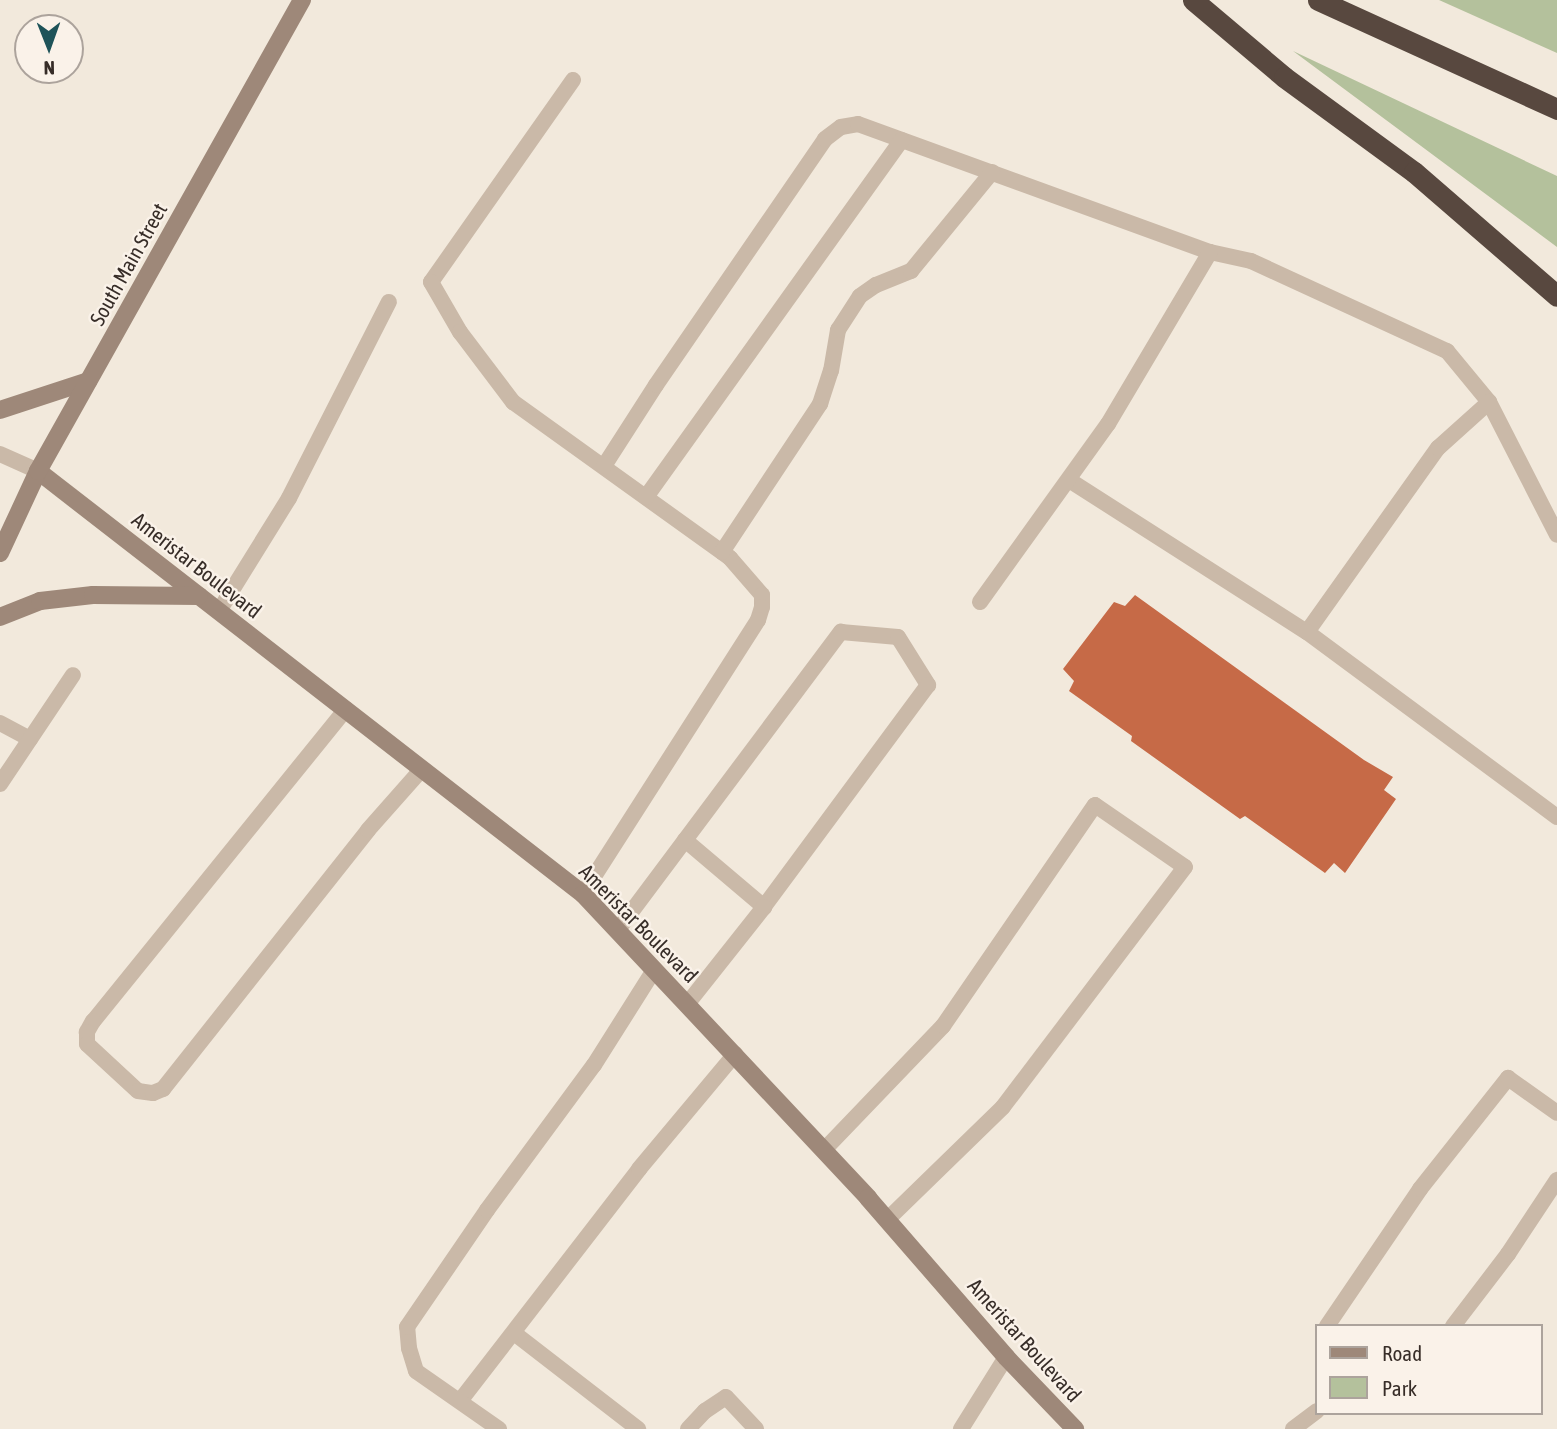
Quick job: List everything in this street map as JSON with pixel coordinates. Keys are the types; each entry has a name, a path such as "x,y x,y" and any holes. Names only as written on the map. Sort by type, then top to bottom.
{"highway":[{"path":"1193,0 1284,77 1414,172 1557,296"},
{"path":"1318,0 1557,109"}],"street":[{"name":"South Main Street","path":"0,553 38,471 302,0"},
{"path":"0,410 88,381"},
{"name":"Ameristar Boulevard","path":"38,471 583,894 824,1150 1006,1357 1074,1429"},
{"path":"0,617 40,601 93,595 199,596"}],"lane":[{"path":"573,80 431,282 460,332 513,402 722,552 751,580 762,595 758,620 583,894"},
{"path":"604,466 656,385 825,139 841,127 858,124 1210,253 1251,261 1447,351 1489,402 1557,535"},
{"path":"646,497 902,140"},
{"path":"722,552 820,404 831,371 838,330 860,296 876,285 911,271 992,172"},
{"path":"980,602 1069,480 1132,387 1210,253"},
{"path":"219,611 289,498 389,302"},
{"path":"1307,632 1438,448 1489,402"},
{"name":"Ameristar Boulevard","path":"0,454 38,471"},
{"path":"1069,480 1307,632 1557,817"},
{"path":"617,931 841,632 898,637 928,685 764,907 687,1004"},
{"path":"0,784 73,675"},
{"path":"346,709 93,1021 87,1044 138,1091 153,1093 163,1089 368,830 422,769"},
{"path":"0,723 30,739"},
{"path":"824,1150 943,1026 1095,806 1185,867 1003,1107 887,1220"},
{"path":"685,840 764,907"},
{"path":"499,1429 416,1371 409,1348 407,1327 487,1210 594,1065 654,970"},
{"path":"460,1401 639,1169 735,1054"},
{"path":"1328,1324 1420,1189 1508,1078 1557,1112"},
{"path":"1455,1324 1508,1254 1557,1180"},
{"path":"514,1333 638,1429"},
{"path":"961,1429 1006,1357"},
{"path":"688,1429 705,1410 726,1397 756,1429"},
{"path":"1293,1429 1316,1412"}],"green space":[{"path":"1439,0 1557,0 1557,53"},
{"path":"1293,51 1557,176 1557,247 1417,143"}],"building":[{"path":"1135,595 1364,760 1393,777 1384,790 1396,799 1345,873 1334,863 1325,873 1245,816 1240,819 1131,741 1132,736 1069,691 1074,681 1063,669 1114,602 1125,606"}]}
